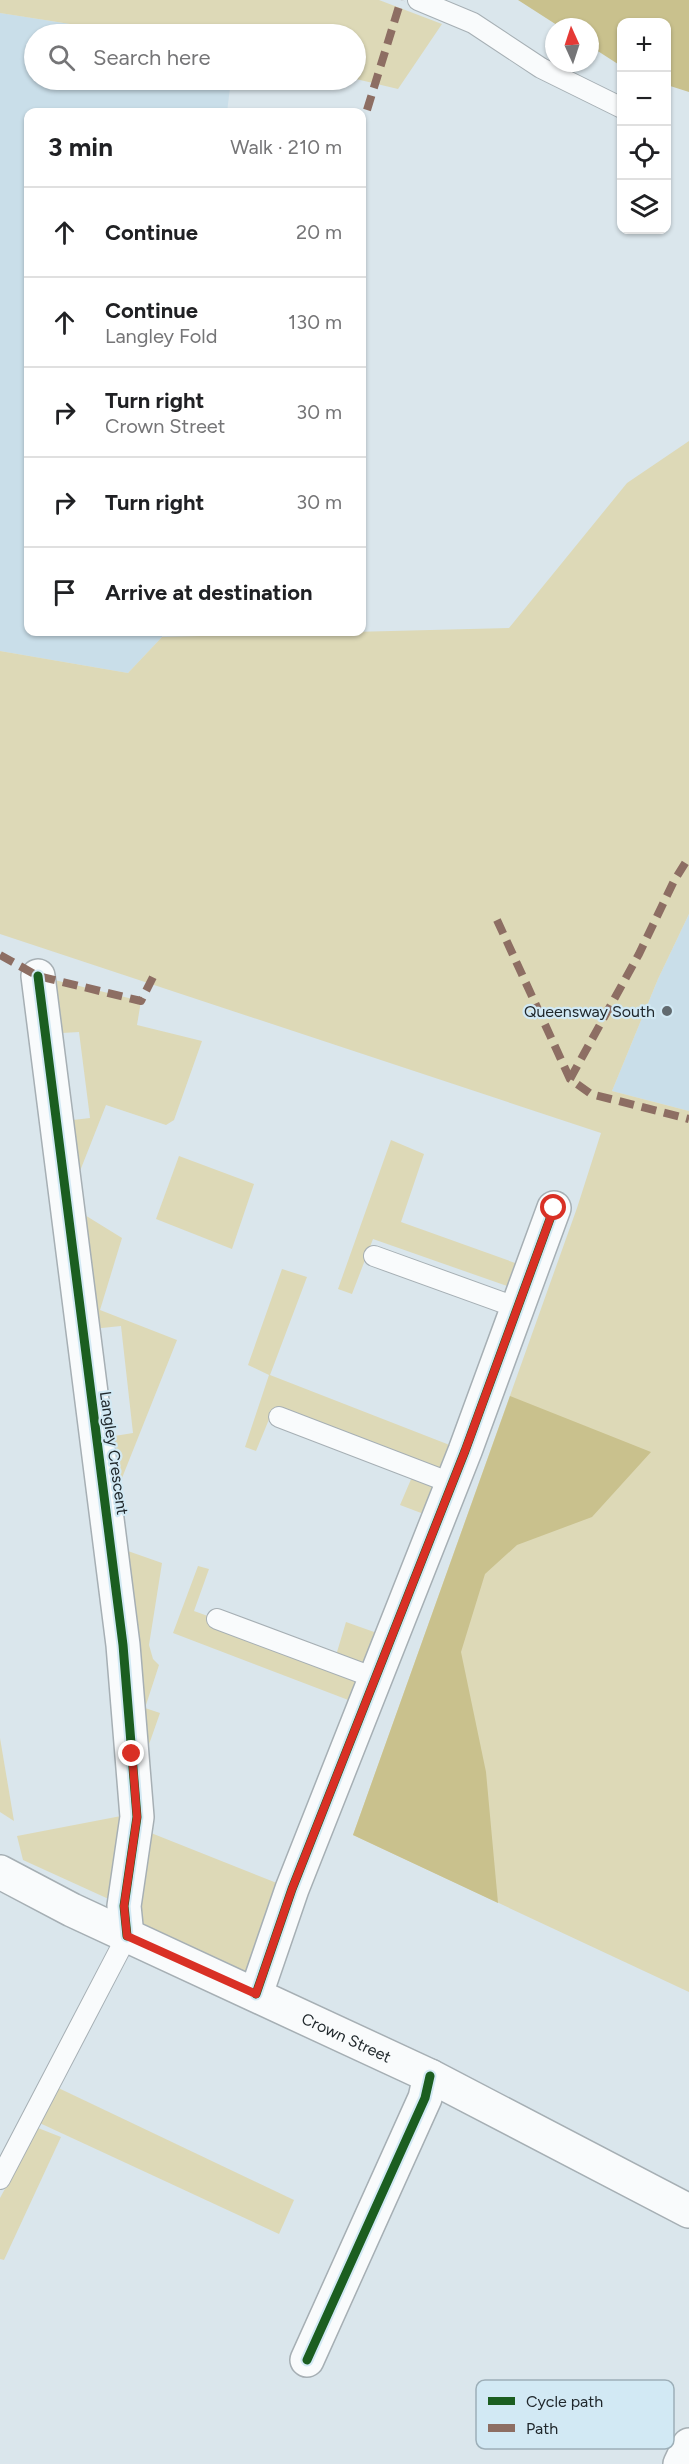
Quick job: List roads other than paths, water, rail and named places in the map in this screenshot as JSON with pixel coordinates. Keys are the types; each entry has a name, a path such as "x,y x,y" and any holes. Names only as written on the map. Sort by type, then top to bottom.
{"street":[{"name":"Langley Crescent","path":"38,976 123,1645 137,1817 124,1906 127,1936"},
{"path":"256,1994 292,1889 451,1483 554,1208"},
{"name":"Crown Street","path":"0,1872 127,1936 430,2076 689,2211"},
{"path":"307,2360 425,2098 430,2076"},
{"path":"680,2464 689,2445"}],"lane":[{"path":"418,0 473,23 541,68 617,106"},
{"path":"374,1256 518,1308"},
{"path":"279,1417 451,1483"},
{"path":"217,1619 375,1678"},
{"path":"0,2179 127,1936"}],"place":[{"name":"Queensway South","path":"667,1011"}]}
